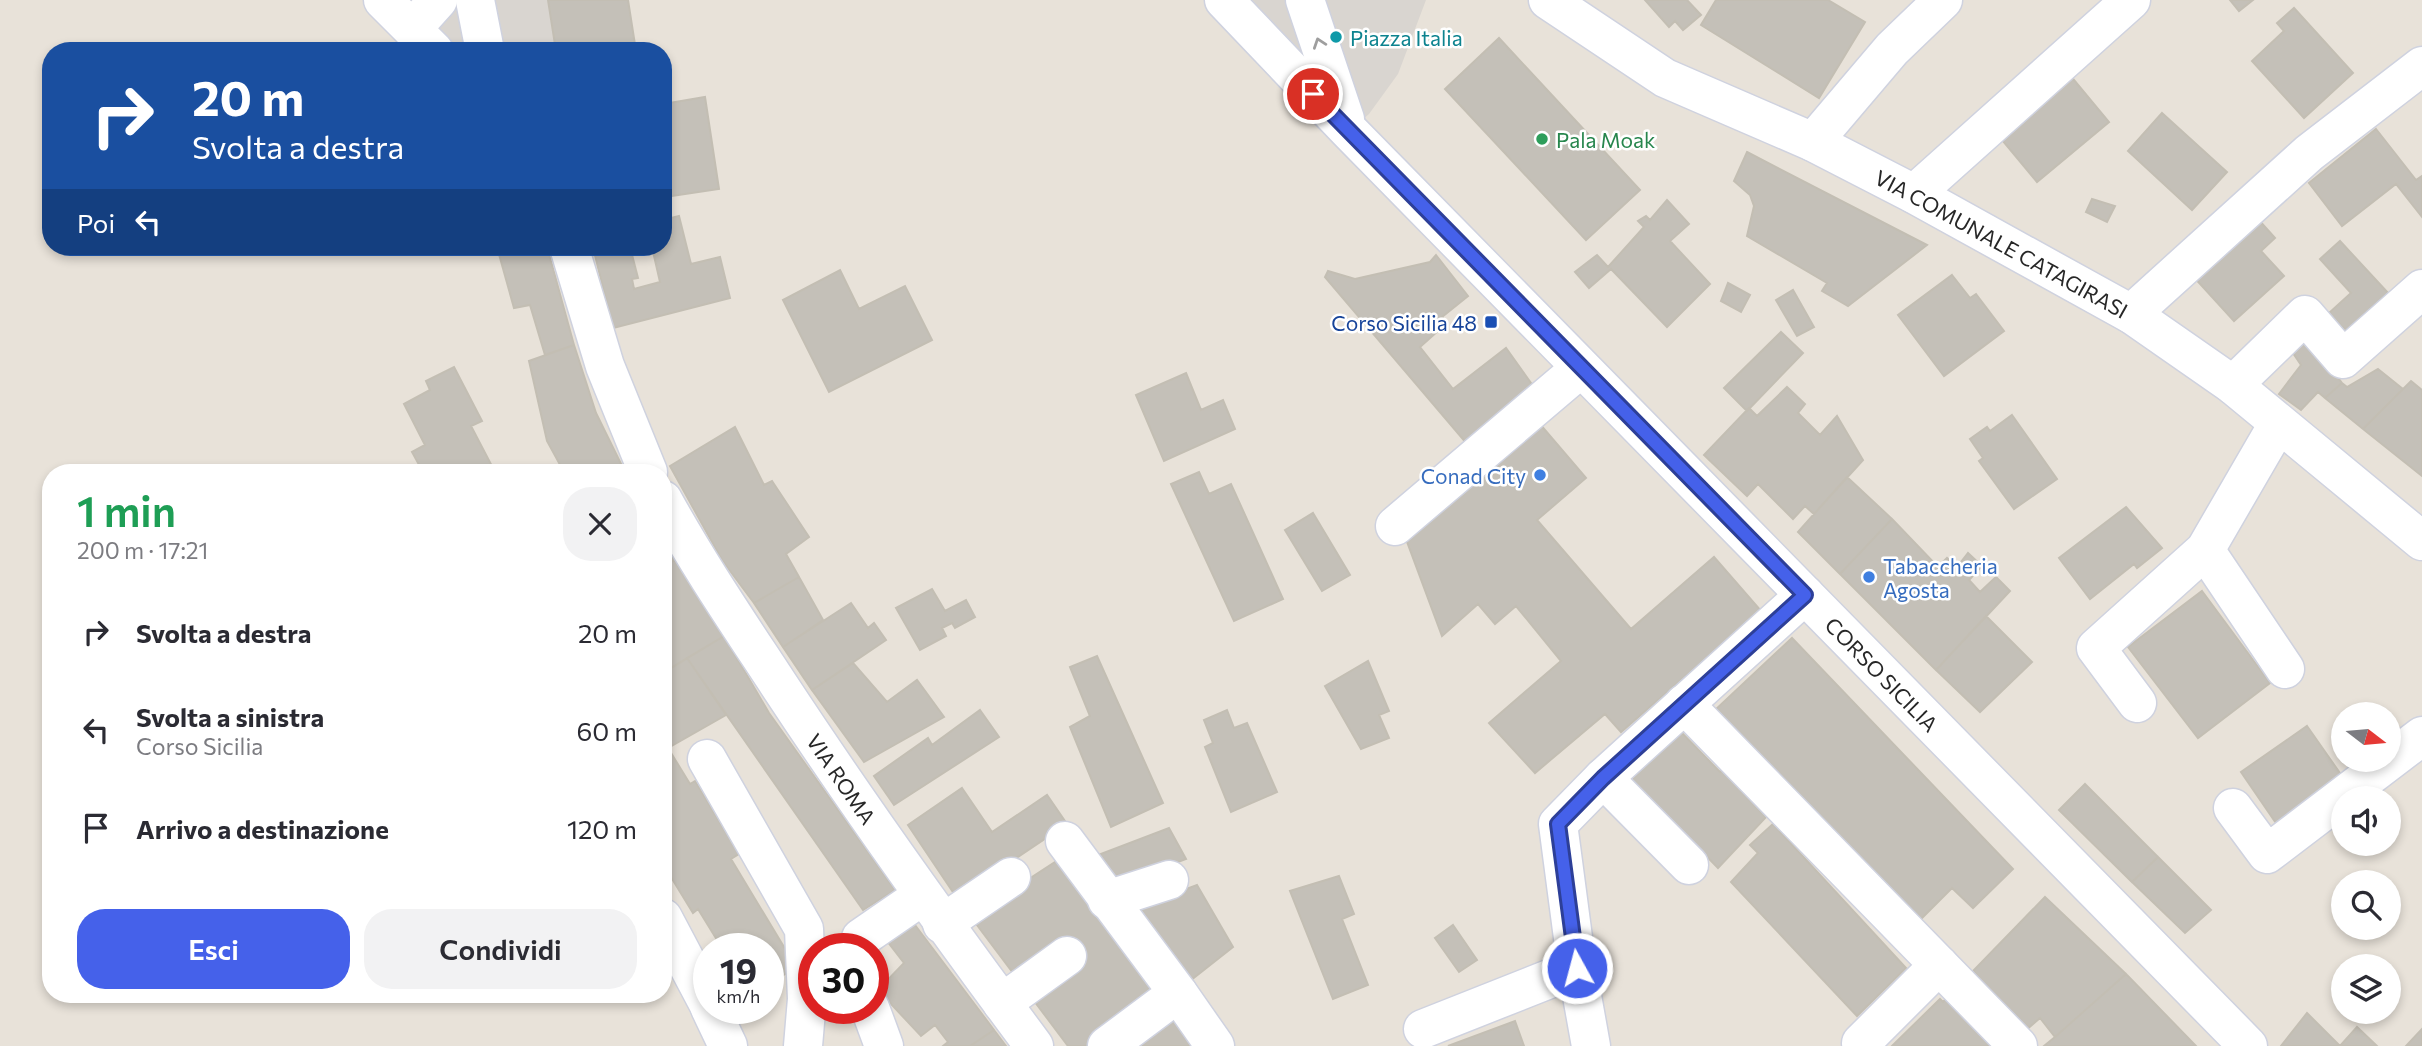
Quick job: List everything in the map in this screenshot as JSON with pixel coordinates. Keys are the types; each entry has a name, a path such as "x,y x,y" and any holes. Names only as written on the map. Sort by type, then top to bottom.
{"street":[{"path":"384,0 423,40 438,0"},
{"path":"475,0 483,42"},
{"name":"CORSO SICILIA","path":"1224,0 1581,368 2248,1046"},
{"path":"1304,0 1349,131"},
{"name":"VIA COMUNALE CATAGIRASI","path":"1548,0 1665,78 1813,142 1914,194 2131,314 2233,385 2278,424 2416,525"},
{"path":"1813,142 1892,50 1943,0"},
{"path":"1914,194 2131,0"},
{"path":"2131,314 2309,153 2422,66"},
{"path":"572,256 605,366 645,464"},
{"path":"2233,385 2305,315 2343,359 2422,289"},
{"path":"1395,526 1581,368"},
{"path":"2137,703 2096,648 2205,550 2278,424"},
{"name":"VIA ROMA","path":"672,515 721,597 932,910 1034,1046"},
{"path":"2205,550 2285,669"},
{"path":"1591,1046 1577,968 1558,824 1603,778 1805,595"},
{"path":"1684,704 2018,1046"},
{"path":"2233,808 2267,854 2422,736"},
{"path":"707,759 804,929 807,999 803,1046"},
{"path":"1603,778 1689,865"},
{"path":"1065,841 1215,1046"},
{"path":"874,933 1012,877"},
{"path":"1107,900 1169,880"},
{"path":"672,935 693,974"},
{"path":"1002,1003 1066,956"},
{"path":"1864,1046 1861,1043 1939,965"},
{"path":"1423,1029 1577,968"},
{"path":"1107,1046 1178,993"},
{"path":"718,1024 728,1046"},
{"path":"876,1024 884,1046"}],"shaded area":[{"path":"383,0 548,0 555,42 425,42"},
{"name":"Piazza Italia","path":"1224,0 1426,0 1398,74 1369,114 1349,131"}],"building":[{"path":"548,0 628,0 635,42 555,42"},
{"path":"1645,0 1687,0 1701,15 1683,30 1675,21 1669,27"},
{"path":"1716,0 1828,0 1865,22 1819,98 1701,25"},
{"path":"2230,0 2253,0 2239,11"},
{"path":"2294,8 2353,73 2304,118 2252,61 2284,31 2277,23"},
{"name":"Pala Moak","path":"1499,38 1640,190 1586,240 1445,89"},
{"path":"2069,74 2109,122 2037,182 1997,134"},
{"path":"705,97 719,189 672,196 672,102"},
{"path":"2162,113 2227,172 2192,210 2128,151"},
{"path":"2376,129 2416,180 2422,176 2422,217 2396,184 2342,226 2309,183"},
{"path":"1747,152 1927,245 1848,306 1822,291 1827,283 1747,236 1754,206 1750,195 1734,181"},
{"path":"2092,199 2115,206 2107,222 2086,212"},
{"path":"1667,200 1689,224 1670,241 1710,284 1667,327 1611,269 1589,288 1575,272 1597,255 1608,267 1644,227 1638,221 1646,216 1650,220"},
{"path":"679,216 691,264 720,257 730,298 613,328 595,256 632,256 638,278 632,279 634,289 660,282 654,256 672,256 672,218"},
{"path":"2257,218 2275,238 2261,251 2284,276 2234,321 2192,275"},
{"path":"2340,241 2389,294 2347,332 2329,313 2351,293 2320,259"},
{"path":"1436,255 1468,296 1442,317 1447,323 1420,347 1453,389 1506,348 1536,390 1468,445 1325,277 1328,271 1355,279 1430,262"},
{"path":"500,256 549,256 574,345 545,355 530,305 514,308"},
{"path":"840,270 859,309 905,286 932,340 829,392 783,300"},
{"path":"1952,275 1970,298 1976,294 2004,331 1944,376 1898,315"},
{"path":"1728,283 1750,295 1741,312 1721,301"},
{"path":"1793,290 1814,327 1797,336 1776,300"},
{"path":"1781,332 1803,353 1747,411 1724,388"},
{"path":"2305,332 2342,383 2325,398 2318,392 2301,410 2279,394 2301,365 2291,350"},
{"path":"574,345 596,413 621,464 560,464 547,441 529,361"},
{"path":"454,367 482,421 471,426 491,464 419,464 412,452 425,445 404,404 430,390 426,381"},
{"path":"2378,369 2403,389 2363,429 2325,398 2342,383 2347,387"},
{"path":"1186,373 1201,410 1223,400 1235,429 1164,461 1136,395"},
{"path":"2411,381 2422,390 2422,476 2363,429"},
{"path":"1787,387 1805,404 1798,413 1820,435 1837,416 1863,460 1814,514 1805,506 1793,519 1758,484 1747,496 1704,455 1749,408 1757,416"},
{"path":"2012,415 2057,479 2014,509 1979,461 1983,458 1970,439 1987,427 1990,431"},
{"path":"1539,423 1586,478 1537,520 1631,629 1714,557 1761,611 1621,732 1605,714 1535,773 1489,723 1561,661 1516,606 1495,624 1478,604 1442,636 1406,539"},
{"path":"735,427 764,485 772,481 809,537 786,554 799,577 754,603 722,560 672,470 672,465"},
{"path":"1199,472 1209,494 1231,484 1283,599 1234,621 1171,484"},
{"path":"1847,477 1892,519 1840,574 1798,532"},
{"path":"2126,507 2162,548 2137,568 2134,564 2090,599 2059,558"},
{"path":"1313,513 1350,575 1322,591 1285,530"},
{"path":"1892,519 1938,567 1947,558 1957,567 1968,553 1982,566 1969,580 1980,592 1996,577 2010,591 1936,670 1840,574"},
{"path":"675,560 724,636 672,668 672,562"},
{"path":"799,577 823,620 783,647 754,603"},
{"path":"932,589 945,611 966,600 975,617 955,628 952,623 942,628 946,636 920,650 896,608"},
{"path":"2202,591 2270,683 2198,738 2128,647"},
{"path":"851,603 868,628 874,623 886,640 812,690 783,647"},
{"path":"1986,616 2032,662 1980,712 1936,670"},
{"path":"724,636 769,713 895,890 863,910 687,658"},
{"path":"1792,638 2013,869 1973,908 1952,888 1918,922 1713,712"},
{"path":"1097,656 1163,803 1111,827 1070,727 1090,716 1070,667"},
{"path":"687,658 726,715 672,746 672,667"},
{"path":"1368,661 1389,711 1379,715 1389,738 1361,749 1325,686"},
{"path":"853,663 887,702 917,680 944,717 864,762 812,690"},
{"path":"980,710 999,737 894,805 874,776 928,738 932,745"},
{"path":"1227,710 1234,728 1247,723 1277,792 1231,812 1205,747 1213,743 1204,720"},
{"path":"2307,726 2331,760 2331,772 2339,772 2342,776 2276,823 2241,772"},
{"path":"1680,731 1720,772 1725,768 1744,787 1741,791 1766,817 1718,868 1652,800 1629,782"},
{"path":"672,755 690,784 695,781 739,854 731,859 776,933 713,933 698,909 693,913 672,879"},
{"path":"2085,784 2158,857 2132,882 2059,810"},
{"path":"962,788 992,832 1047,795 1067,824 957,898 908,825"},
{"path":"1773,824 1906,968 1857,1016 1731,882 1758,853 1750,845"},
{"path":"1169,828 1186,859 1114,886 1093,857"},
{"path":"2158,857 2211,910 2185,933 2132,882"},
{"path":"1061,858 1160,993 1090,1046 1068,1046 971,917"},
{"path":"1339,876 1354,914 1342,919 1368,985 1333,999 1290,891"},
{"path":"1197,885 1233,947 1186,984 1133,909"},
{"path":"2045,897 2126,974 2055,1037 2040,1018 2025,1031 1973,971"},
{"path":"912,921 994,1030 970,1046 943,1046 948,1042 935,1025 921,1036 889,1002 889,979 904,963 889,944 889,934"},
{"path":"1453,925 1477,960 1459,972 1435,938"},
{"path":"784,947 796,967 784,975"},
{"path":"2126,974 2196,1046 2044,1046 2055,1037"},
{"path":"1947,998 1994,1046 1892,1046 1940,999 1943,1002"},
{"path":"1174,1010 1199,1046 1128,1046"},
{"path":"2307,1013 2340,1046 2281,1046"},
{"path":"1515,1021 1524,1046 1448,1046"},
{"path":"2357,1027 2377,1046 2340,1046"},
{"path":"2422,1029 2422,1046 2406,1046"},
{"path":"994,1030 1006,1046 970,1046"}],"place":[{"name":"Piazza Italia","path":"1336,37"},
{"name":"Pala Moak","path":"1542,139"},
{"name":"Corso Sicilia 48","path":"1491,322"},
{"name":"Conad City","path":"1540,475"},
{"name":"Tabaccheria Agosta","path":"1869,577"}],"route":[{"path":"1313,94 1805,595 1603,778 1558,824 1577,968"}]}
